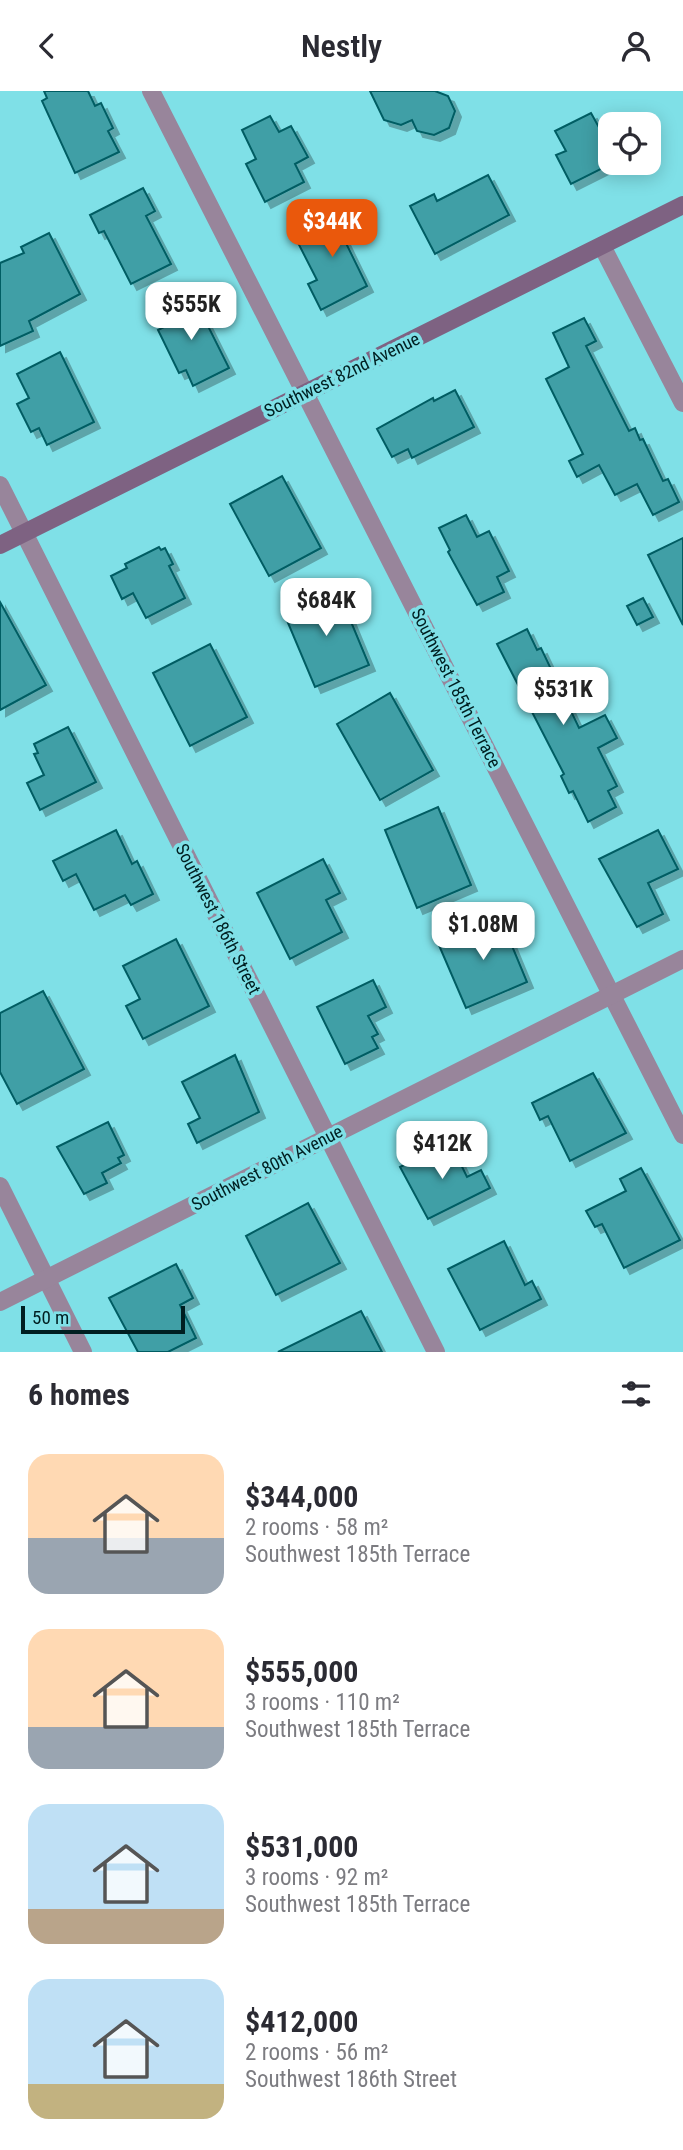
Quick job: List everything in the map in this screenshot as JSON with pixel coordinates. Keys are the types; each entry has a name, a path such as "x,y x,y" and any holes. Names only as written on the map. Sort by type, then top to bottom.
{"street":[{"name":"Southwest 185th Terrace","path":"151,91 683,1135"},
{"name":"Southwest 82nd Avenue","path":"0,545 683,205"},
{"path":"602,246 683,404"},
{"name":"Southwest 186th Street","path":"0,485 436,1352"},
{"name":"Southwest 80th Avenue","path":"0,1301 683,959"},
{"path":"0,1186 83,1352"}],"building":[{"path":"44,91 88,91 95,106 101,103 113,128 108,131 119,152 75,173 42,101 47,98"},
{"path":"370,91 435,91 448,96 455,111 449,128 434,135 417,131 412,120 401,125 384,120"},
{"path":"591,113 598,126 598,170 571,184 556,155 566,151 555,131"},
{"path":"270,116 279,132 291,126 308,157 295,164 304,182 265,202 246,164 256,159 242,130"},
{"path":"488,175 509,215 435,254 410,206 434,194 437,201"},
{"path":"143,188 155,211 146,216 171,264 131,284 104,231 99,233 90,215"},
{"path":"350,207 360,227 342,235 367,286 321,310 308,284 317,280 294,235"},
{"path":"49,233 80,294 29,321 33,331 0,346 0,263 24,253 21,247"},
{"path":"193,296 229,368 193,386 186,370 179,373 158,330 164,327 158,313"},
{"path":"584,318 596,341 586,346 629,431 635,428 640,440 643,439 663,481 668,479 679,502 653,515 637,484 615,495 599,465 577,477 569,461 583,454 546,379 569,367 553,333"},
{"path":"60,352 94,422 47,445 39,428 31,432 17,404 29,398 17,374"},
{"path":"455,390 474,427 412,458 408,449 392,457 377,429 433,398 434,401"},
{"path":"282,476 321,548 269,576 230,504"},
{"path":"466,515 477,537 489,531 509,571 497,577 504,592 477,605 448,552 450,550 439,528"},
{"path":"683,538 683,625 648,555"},
{"path":"159,547 161,550 165,548 173,564 169,566 185,598 146,618 133,593 122,599 111,576 127,568 125,564"},
{"path":"337,588 369,665 315,687 283,611"},
{"path":"643,598 653,617 637,625 627,606"},
{"path":"0,602 46,685 0,710"},
{"path":"527,629 537,650 541,648 579,728 605,715 617,738 598,748 617,786 608,791 616,807 588,822 573,791 569,793 561,776 564,774 497,644"},
{"path":"210,644 247,717 190,746 153,673"},
{"path":"390,693 433,770 380,800 337,724"},
{"path":"68,727 96,782 40,810 27,783 44,775 34,754 38,753 34,744"},
{"path":"438,807 471,885 417,908 385,830"},
{"path":"116,830 132,864 137,861 153,894 131,905 125,895 94,910 76,874 63,881 53,861"},
{"path":"658,830 678,869 648,883 663,914 637,927 599,859"},
{"path":"323,859 340,893 326,900 342,932 290,959 257,893"},
{"path":"500,917 527,982 466,1008 438,943"},
{"path":"176,939 209,1006 143,1039 126,1006 140,999 123,966"},
{"path":"373,980 386,1007 368,1016 378,1034 372,1037 378,1048 345,1064 317,1007"},
{"path":"43,991 84,1069 17,1104 0,1072 0,1013"},
{"path":"235,1055 259,1112 197,1143 188,1124 200,1118 182,1082"},
{"path":"593,1073 626,1133 570,1161 548,1116 540,1120 532,1103"},
{"path":"108,1122 124,1155 118,1158 121,1163 102,1173 107,1183 84,1194 57,1147"},
{"path":"450,1142 467,1177 481,1170 490,1188 428,1219 400,1167"},
{"path":"641,1168 680,1240 624,1268 602,1224 595,1227 586,1211 626,1191 620,1179"},
{"path":"308,1203 340,1263 276,1295 246,1236"},
{"path":"504,1241 525,1285 532,1281 541,1299 480,1330 448,1269"},
{"path":"176,1264 193,1298 180,1305 196,1338 168,1352 138,1352 109,1298"},
{"path":"361,1311 382,1352 278,1352"}]}
